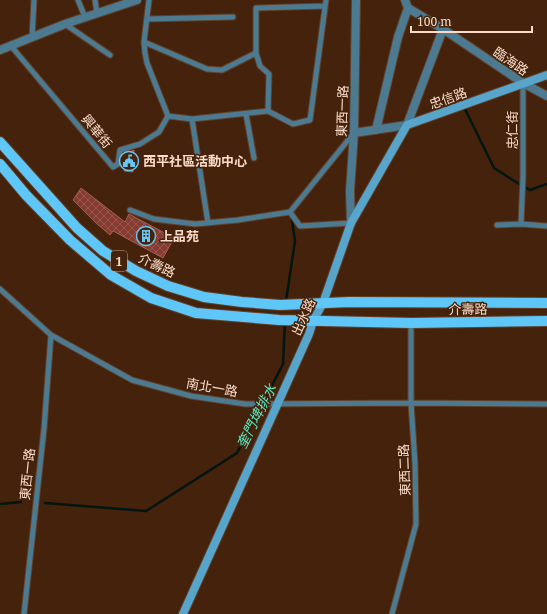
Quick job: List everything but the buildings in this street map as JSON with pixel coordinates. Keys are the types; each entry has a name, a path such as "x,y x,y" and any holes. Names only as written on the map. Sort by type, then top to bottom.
{"main road":[{"name":"介壽路","path":"0,142 77,228 103,251 136,271 168,286 204,297 280,305 349,302 547,303"},
{"name":"介壽路","path":"0,164 26,195 70,240 112,275 152,298 196,313 278,320 411,323 547,321"}],"street":[{"path":"0,50 65,24 137,0"},
{"name":"東西一路","path":"351,223 350,191 354,133 356,0"},
{"path":"376,130 406,4"},
{"name":"臨海路","path":"406,4 523,84 547,96"},
{"name":"出水路","path":"183,614 274,404 323,303 351,223 407,125 443,29"},
{"name":"忠信路","path":"354,133 407,125 547,74"}],"lane":[{"path":"32,38 34,0"},
{"path":"78,0 85,17"},
{"path":"95,0 97,13"},
{"path":"148,0 144,42 147,63 168,116 192,119 268,112 293,124 310,120 326,3 256,8 256,53 260,66 268,74 268,112"},
{"path":"147,19 233,16"},
{"path":"65,24 110,55"},
{"path":"144,42 207,69 222,70 256,53"},
{"name":"興華街","path":"11,46 113,167 118,164 120,150 140,144 159,132 168,116"},
{"name":"忠仁街","path":"521,224 523,194 523,84"},
{"path":"246,114 254,158"},
{"path":"192,119 208,223"},
{"path":"130,210 154,219 195,224 238,220 290,212 354,133"},
{"path":"290,212 300,226 351,223"},
{"path":"497,225 521,224 547,226"},
{"name":"南北一路","path":"0,288 50,335 132,380 191,396 245,404 547,404"},
{"name":"東西二路","path":"392,614 416,524 415,462 411,403 411,323"},
{"name":"東西一路","path":"24,614 44,429 50,335"}],"waterway":[{"name":"奎門埤排水","path":"464,107 494,168 530,190 547,184"},
{"name":"奎門埤排水","path":"286,301 295,241 292,220"},
{"name":"奎門埤排水","path":"45,503 146,511 237,453 283,364 285,322"},
{"name":"奎門埤排水","path":"0,504 21,502"}],"place":[{"name":"西平社區活動中心","path":"129,161"},
{"name":"上品苑","path":"146,236"}]}
